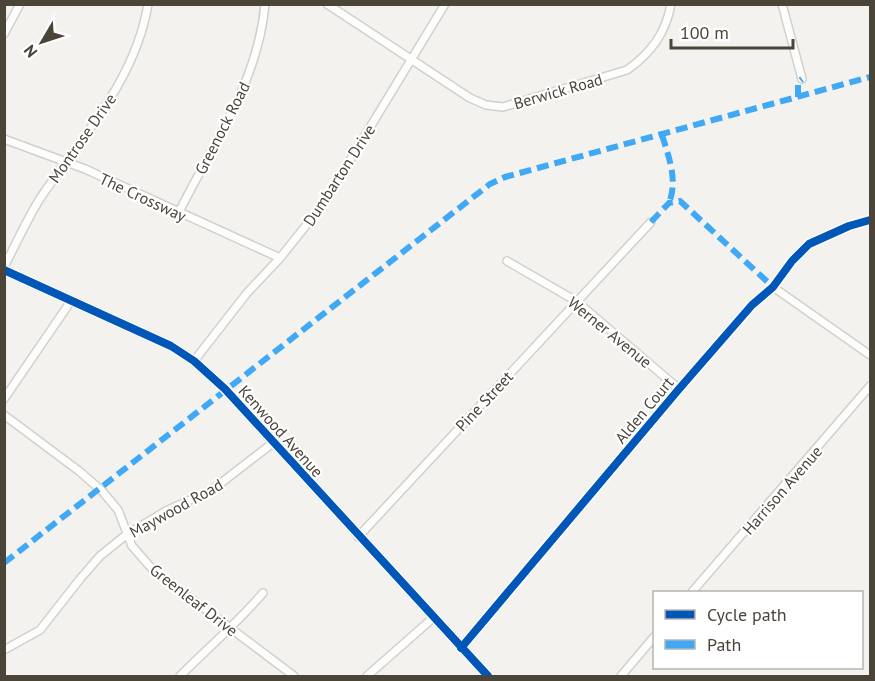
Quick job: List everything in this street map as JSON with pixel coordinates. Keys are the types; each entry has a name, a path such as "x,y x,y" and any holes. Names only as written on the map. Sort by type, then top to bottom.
{"street":[{"path":"4,34 20,4"},
{"name":"Montrose Drive","path":"4,268 39,200 120,82 137,43 148,4"},
{"name":"Greenock Road","path":"178,214 240,99 252,68 265,4"},
{"name":"Berwick Road","path":"327,4 470,98 486,105 503,107 627,70 643,59 660,38 668,21 671,4"},
{"name":"Dumbarton Drive","path":"194,361 247,292 280,258 324,203 412,62 445,4"},
{"path":"782,4 802,79"},
{"name":"The Crossway","path":"4,139 106,179 178,214 280,258"},
{"name":"Alden Court","path":"461,648 679,389 752,305 773,287 777,279 809,244 849,226 870,220"},
{"name":"Pine Street","path":"358,537 651,222"},
{"name":"Werner Avenue","path":"507,261 576,301 679,389"},
{"name":"Kenwood Avenue","path":"4,268 71,301 147,334 194,361 274,442 358,537 488,676"},
{"path":"773,287 870,355"},
{"path":"4,399 71,301"},
{"name":"Harrison Avenue","path":"693,591 870,386"},
{"name":"Greenleaf Drive","path":"4,415 101,490 118,510 126,535 138,555 153,570 294,676"},
{"name":"Maywood Road","path":"4,650 40,630 100,556 126,535 166,511 212,490 274,442"},
{"path":"180,676 213,643 232,629 263,593"},
{"path":"367,676 433,618"},
{"path":"621,676 653,638"}],"marked path":[{"path":"4,563 490,184 505,177 870,77"},
{"path":"798,97 798,82 802,79"},
{"path":"662,135 673,177 669,203"},
{"path":"651,222 669,203 680,201 773,287"}],"cycle path":[{"path":"461,648 679,389 752,305 773,287 792,261 809,244 849,226 870,220"},
{"path":"4,270 171,346 194,361 225,389 488,676"}]}
